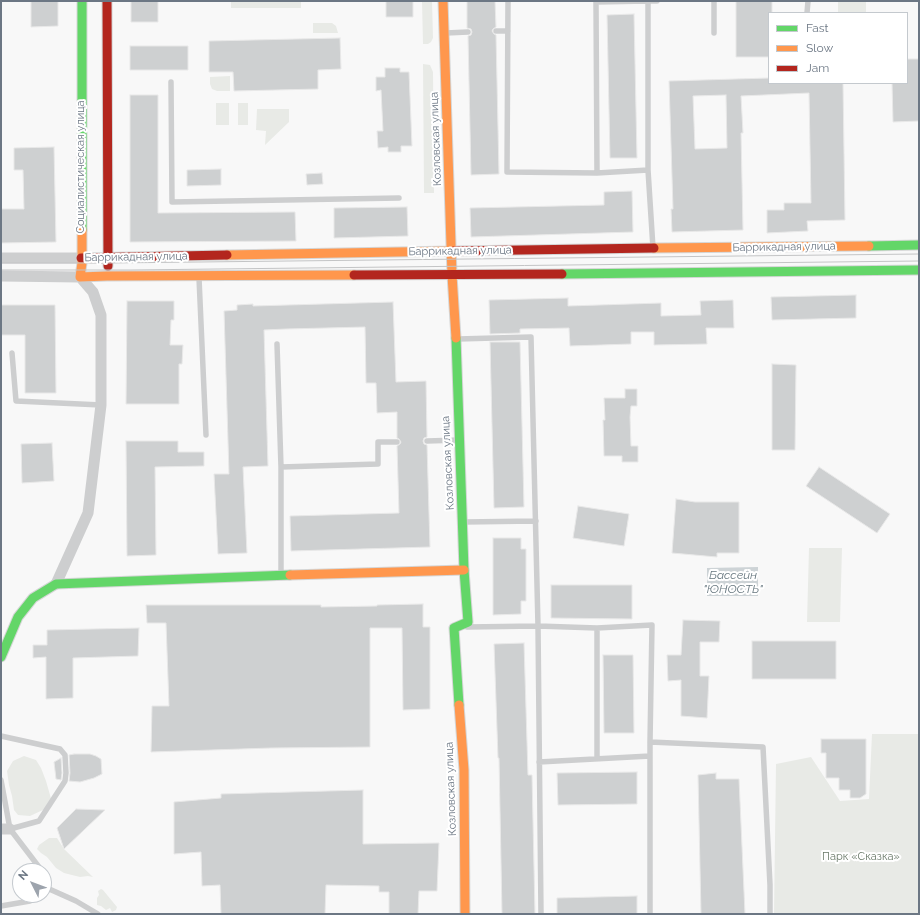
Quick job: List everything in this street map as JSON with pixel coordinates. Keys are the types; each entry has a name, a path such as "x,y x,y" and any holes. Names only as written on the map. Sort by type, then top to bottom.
{"street":[{"name":"Социалистическая улица","path":"80,277 82,270 82,1"},
{"path":"107,1 109,263 107,276"},
{"name":"Козловская улица","path":"443,1 451,251 456,339 464,570 468,622 454,628 464,770 465,914"},
{"name":"Баррикадная улица","path":"1,258 919,245"},
{"name":"Баррикадная улица","path":"1,276 452,275 919,270"},
{"path":"56,584 88,513 101,405 101,315 93,292 80,277"},
{"path":"1,658 18,617 33,598 56,584 281,575 464,570"}],"lane":[{"path":"508,1 507,172 597,173 648,170"},
{"path":"648,1 648,170 653,248"},
{"path":"597,173 596,2 657,1"},
{"path":"714,1 714,33"},
{"path":"808,1 808,12"},
{"path":"496,31 508,31"},
{"path":"444,33 468,32"},
{"path":"171,82 172,202 399,198"},
{"path":"199,276 206,436"},
{"path":"456,339 531,337 538,626 541,914"},
{"path":"278,344 281,467 281,575"},
{"path":"12,353 16,401 101,405"},
{"path":"427,441 459,440"},
{"path":"281,467 378,464 378,442 397,442"},
{"path":"463,522 536,521"},
{"path":"454,628 538,626 597,628 652,625 650,914"},
{"path":"597,628 597,759"},
{"path":"1,736 60,749 65,756 66,773 65,781 39,822 6,829"},
{"path":"650,742 763,747 770,885 770,914"},
{"path":"540,762 650,756"},
{"path":"1,780 6,829 35,863"},
{"path":"52,892 76,901 98,914"},
{"path":"1,906 18,903"}],"green space":[{"path":"231,1 301,1 301,8 231,8"},
{"path":"422,1 432,1 433,38 428,44 423,44"},
{"path":"838,1 866,1 866,12 838,12"},
{"path":"313,23 332,23 336,26 338,33 313,33"},
{"path":"423,64 430,65 433,72 434,193 424,193"},
{"path":"230,76 230,91 217,91 212,89 210,77"},
{"path":"216,103 229,103 229,125 216,125"},
{"path":"238,103 248,103 248,125 238,125"},
{"path":"257,109 289,109 289,122 265,145 266,131 256,130"},
{"path":"809,548 842,548 840,622 807,622"},
{"name":"Парк «Сказка»","path":"872,734 919,734 919,914 774,914 776,764 811,757 840,801 869,799"},
{"path":"24,756 36,760 41,768 52,802 45,809 30,816 18,815 14,810 7,771 13,761"},
{"path":"49,838 57,838 64,849 93,877 80,877 64,873 56,868 47,857 37,849 39,845"},
{"path":"101,889 117,907 116,910 112,912 110,908 106,910 97,905 97,898 99,895 98,891"}],"water":[{"name":"Бассейн \"ЮНОСТЬ\"","path":"758,567 758,596 707,596 707,568"}],"building":[{"path":"31,1 58,1 58,26 31,27"},
{"path":"131,1 158,1 158,22 131,22"},
{"path":"386,1 413,1 413,17 386,17"},
{"path":"467,1 495,1 496,27 492,31 496,35 499,174 471,175 468,36 471,35 472,32 471,29 467,28"},
{"path":"736,1 772,1 772,12 768,12 768,57 736,57"},
{"path":"634,14 637,158 610,158 607,15"},
{"path":"340,38 341,69 318,70 318,89 234,91 233,72 209,72 209,41"},
{"path":"130,46 188,46 188,70 130,70"},
{"path":"908,59 919,59 919,121 893,122 892,84 908,84"},
{"path":"385,68 400,68 400,72 409,72 412,146 401,146 401,152 388,152 388,147 378,148 377,131 383,131 381,90 376,91 376,77 385,77"},
{"path":"768,78 768,84 843,84 845,220 807,221 808,231 767,233 767,210 784,210 784,203 811,203 809,93 741,96 743,133 741,133 743,230 672,232 671,209 673,209 669,81","holes":["726,95 727,148 695,149 693,96"]},
{"path":"130,95 158,95 158,213 295,212 296,241 130,242"},
{"path":"54,147 56,242 1,243 1,209 24,209 23,170 14,170 14,148"},
{"path":"221,169 221,185 187,186 187,170"},
{"path":"322,173 323,184 307,185 306,174"},
{"path":"632,191 633,232 471,237 470,208 604,205 604,192"},
{"path":"407,207 408,236 334,238 334,208"},
{"path":"856,295 856,318 772,320 771,297"},
{"path":"568,298 568,306 661,303 661,316 701,315 700,301 733,300 734,328 706,328 707,344 654,345 654,332 631,332 631,344 570,346 569,328 520,329 520,333 490,334 489,300"},
{"path":"127,301 174,301 174,320 171,320 170,345 183,345 182,364 179,364 179,404 126,404"},
{"path":"393,302 396,382 426,381 427,437 424,438 423,441 424,444 427,445 430,547 291,551 290,516 399,513 397,446 401,442 397,438 397,412 377,413 376,383 366,383 365,327 286,329 264,330 268,466 243,467 247,553 218,554 214,474 229,474 224,311 237,310 237,305 253,304 253,306"},
{"path":"1,305 55,305 56,393 25,393 25,335 1,335"},
{"path":"490,342 520,342 524,507 494,508"},
{"path":"772,364 796,365 795,450 772,450"},
{"path":"625,389 637,389 637,406 631,406 630,417 631,446 638,446 638,462 622,462 622,456 604,456 604,398 625,398"},
{"path":"126,441 178,441 178,452 204,452 204,466 155,467 156,555 127,556"},
{"path":"52,443 54,481 22,483 21,444"},
{"path":"819,467 890,514 877,533 806,486"},
{"path":"676,499 695,502 739,502 739,553 717,553 717,557 672,553"},
{"path":"578,506 629,514 624,546 573,538"},
{"path":"493,538 521,538 521,549 526,549 526,601 521,601 521,614 493,615"},
{"path":"551,585 632,585 632,619 551,618"},
{"path":"423,604 423,627 430,627 430,709 403,710 402,628 370,628 370,747 271,748 151,752 152,706 169,706 166,623 147,623 146,605 321,605 321,607"},
{"path":"683,620 720,621 719,642 700,642 700,676 709,676 707,718 681,716 681,680 668,681 667,655 681,655"},
{"path":"139,628 138,656 73,658 73,698 46,699 46,657 33,658 33,645 47,645 47,630"},
{"path":"752,641 836,641 836,679 752,679"},
{"path":"524,643 528,775 532,775 535,914 502,914 499,758 494,644"},
{"path":"603,655 633,655 634,733 604,733"},
{"path":"821,739 866,739 866,794 860,798 850,798 850,790 839,790 839,778 826,778 826,753 821,753"},
{"path":"90,754 101,759 102,774 80,782 69,781 69,755"},
{"path":"61,758 61,780 56,779 54,762"},
{"path":"637,772 637,804 558,805 557,773"},
{"path":"716,773 716,779 739,779 745,914 701,914 698,775"},
{"path":"363,790 363,844 439,843 437,891 419,891 418,914 389,914 389,892 379,892 379,886 326,885 325,914 221,914 220,885 202,886 201,852 174,854 174,802 221,798 221,794"},
{"path":"76,809 105,810 64,849 57,828"},
{"path":"637,896 637,914 557,914 557,898"}],"tram line":[{"path":"1,263 919,254"},
{"path":"1,270 130,270 919,261"}],"traffic: fast":[{"path":"82,1 82,230"},
{"path":"869,246 919,245"},
{"path":"562,274 919,270"},
{"path":"456,338 464,570 468,622 454,628 459,705"},
{"path":"1,657 18,617 33,598 56,584 290,575"}],"traffic: slow":[{"path":"443,1 452,275 456,338"},
{"path":"82,230 82,263 80,277 354,275"},
{"path":"654,248 869,246"},
{"path":"227,255 454,251"},
{"path":"290,575 464,570"},
{"path":"459,705 464,770 465,914"}],"traffic: jam":[{"path":"107,1 108,266"},
{"path":"454,251 654,248"},
{"path":"81,258 227,255"},
{"path":"354,275 562,274"}]}
